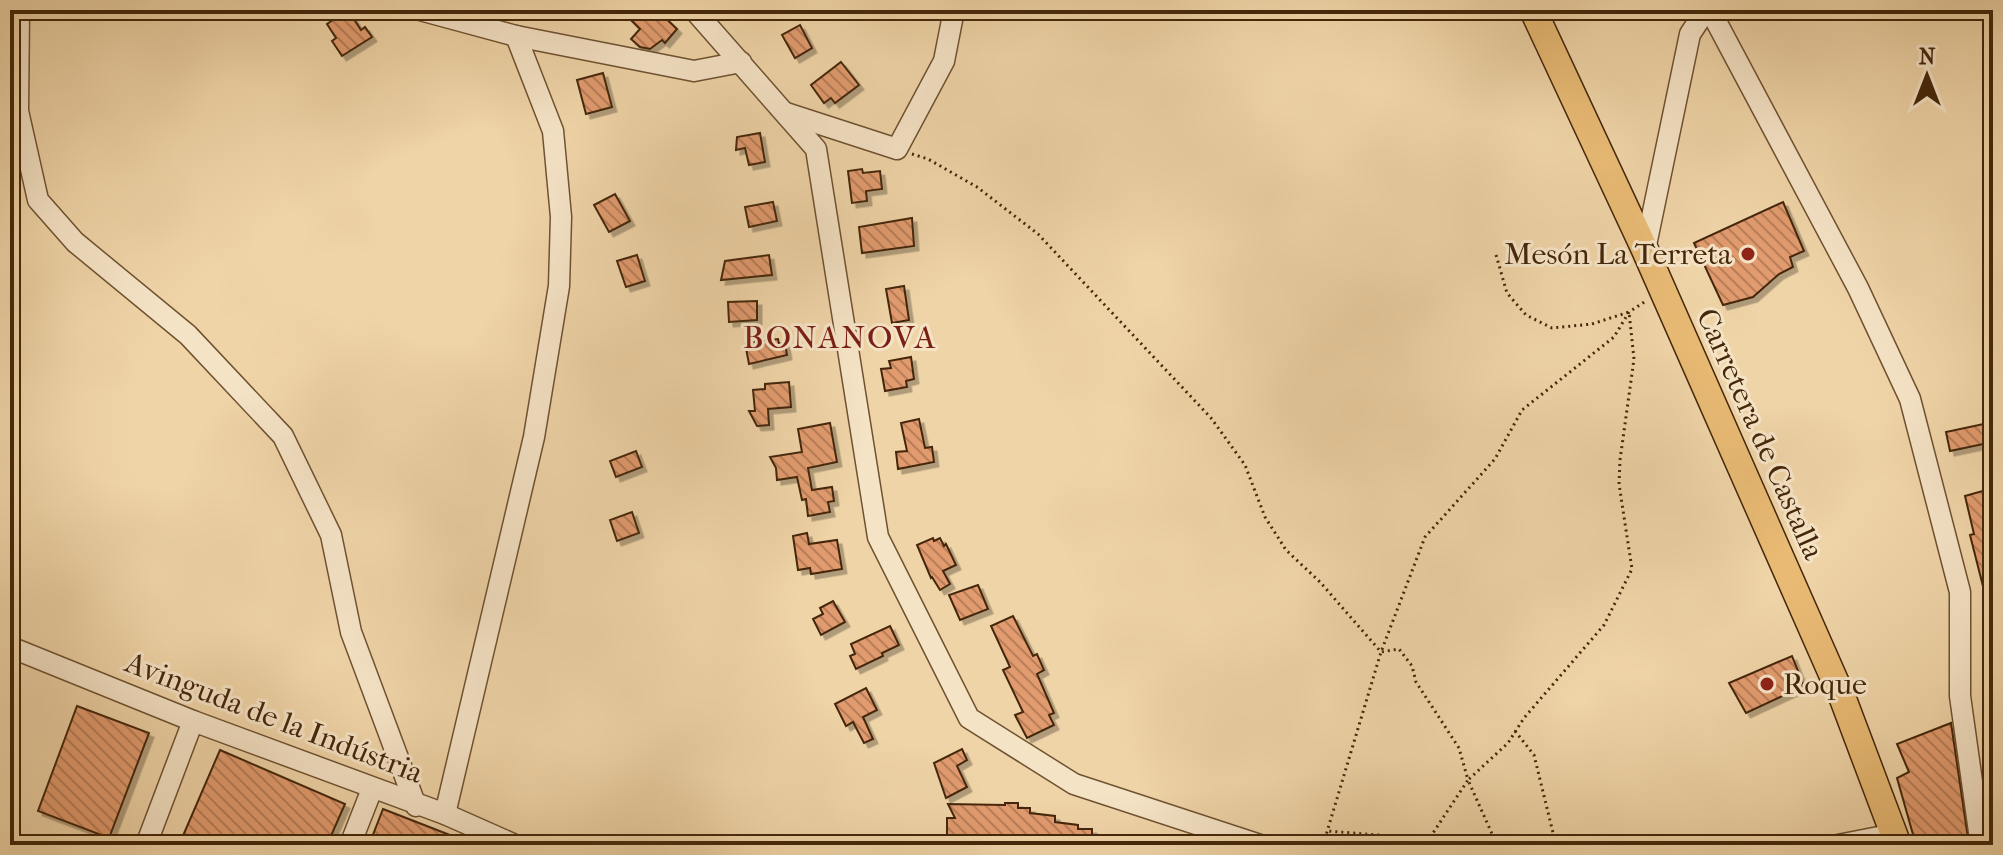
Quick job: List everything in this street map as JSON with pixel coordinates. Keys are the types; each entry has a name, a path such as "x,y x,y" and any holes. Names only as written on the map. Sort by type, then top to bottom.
{"main road":[{"name":"Carretera de Castalla","path":"1533,10 1645,250 1843,699 1896,840"}],"street":[{"path":"19,10 14,105 38,200 75,242 188,335 283,436 331,535 351,632 416,806"},
{"path":"420,10 516,36 694,71 741,62"},
{"path":"694,10 816,149 878,537 969,718 1074,784 1260,845"},
{"path":"782,112 897,149 944,61 954,10"},
{"path":"1645,250 1690,34 1708,10 1858,288 1910,399 1960,592 1960,696 1980,839"},
{"path":"445,814 534,437 559,286 561,217 553,131 516,36"},
{"name":"Avinguda de la Indústria","path":"10,647 193,721 416,806 445,814 515,845"},
{"path":"146,845 193,721"},
{"path":"350,845 372,789"},
{"path":"1838,845 1896,840"}],"path":[{"path":"897,149 928,159 977,187 1038,234 1211,418 1245,465 1265,517 1286,550 1320,582 1381,652"},
{"path":"1496,255 1507,293 1526,315 1552,328 1592,324 1629,312 1661,290"},
{"path":"1323,845 1381,652 1425,537 1495,459 1522,410 1614,337 1629,312"},
{"path":"1429,839 1468,780 1508,743 1524,718 1604,625 1632,569 1619,484 1634,359 1629,312"},
{"path":"1381,652 1399,649 1412,666 1416,682 1459,748 1468,780 1497,845"},
{"path":"1515,731 1534,755 1556,845"},
{"path":"1327,831 1485,845"}],"building":[{"path":"348,10 361,30 365,27 372,37 342,56 332,41 336,38 327,24"},
{"path":"621,10 642,10 650,17 657,10 677,29 665,43 662,40 650,49 640,47 631,39 640,29"},
{"path":"800,25 812,48 795,58 782,35"},
{"path":"841,62 859,85 835,103 831,98 824,103 811,85"},
{"path":"603,73 612,107 586,114 577,80"},
{"path":"760,133 765,162 749,165 745,148 736,150 737,137"},
{"path":"862,169 863,173 880,171 882,189 866,191 867,201 852,203 848,171"},
{"path":"615,194 630,221 609,232 594,205"},
{"path":"773,202 777,221 749,227 745,207"},
{"name":"Mesón La Terreta","path":"1783,202 1804,251 1790,257 1793,267 1779,274 1753,297 1723,305 1694,243"},
{"path":"912,218 914,246 862,253 859,227"},
{"path":"637,255 645,281 626,287 617,261"},
{"path":"769,255 772,275 721,280 725,261"},
{"path":"904,286 909,320 892,323 886,289"},
{"path":"757,301 757,320 729,322 728,302"},
{"path":"778,339 779,344 785,343 787,355 749,364 745,343"},
{"path":"911,357 914,379 906,381 907,387 885,391 881,369 891,368 889,361"},
{"path":"789,382 791,407 768,409 769,425 757,426 749,411 755,411 753,390 765,389 765,384"},
{"path":"919,419 925,448 932,447 934,462 898,469 896,452 907,451 901,423"},
{"path":"1993,422 1993,442 1950,451 1946,432"},
{"path":"830,423 837,462 808,468 812,490 832,487 834,501 828,502 830,512 808,516 806,499 802,500 797,477 777,480 776,468 770,457 802,452 798,429"},
{"path":"636,451 642,467 616,477 610,461"},
{"path":"1993,488 1993,610 1989,610 1970,535 1974,534 1965,496"},
{"path":"632,512 639,533 617,541 610,520"},
{"path":"807,533 809,544 837,540 842,569 811,574 810,568 798,570 793,536"},
{"path":"933,538 934,541 940,538 944,546 946,544 956,565 943,571 950,584 940,590 931,578 917,545"},
{"path":"978,585 988,609 960,620 949,595"},
{"path":"833,601 845,622 821,635 813,619 823,614 820,608"},
{"path":"1013,616 1033,656 1037,654 1044,670 1037,674 1054,713 1049,715 1054,725 1027,738 1015,715 1023,712 1003,670 1010,667 991,626"},
{"path":"890,626 899,645 856,669 850,656 855,654 851,644"},
{"path":"1792,656 1804,686 1746,713 1729,683"},
{"path":"866,688 877,710 863,717 873,739 864,743 853,722 846,726 835,704"},
{"path":"77,706 149,733 109,838 38,811"},
{"path":"1951,723 1969,845 1916,845 1897,778 1909,772 1897,744"},
{"path":"962,749 967,760 957,766 967,787 946,798 934,763"},
{"path":"220,750 345,804 327,845 179,845"},
{"path":"1018,803 1018,808 1030,808 1030,813 1055,816 1055,822 1078,825 1078,829 1092,829 1092,845 950,843 947,818 955,818 948,804"},
{"path":"383,809 473,844 473,845 369,845"}],"place":[{"name":"Mesón La Terreta","path":"1748,254"},
{"name":"Roque","path":"1767,684"}],"district":[{"name":"BONANOVA","path":"840,337"}]}
